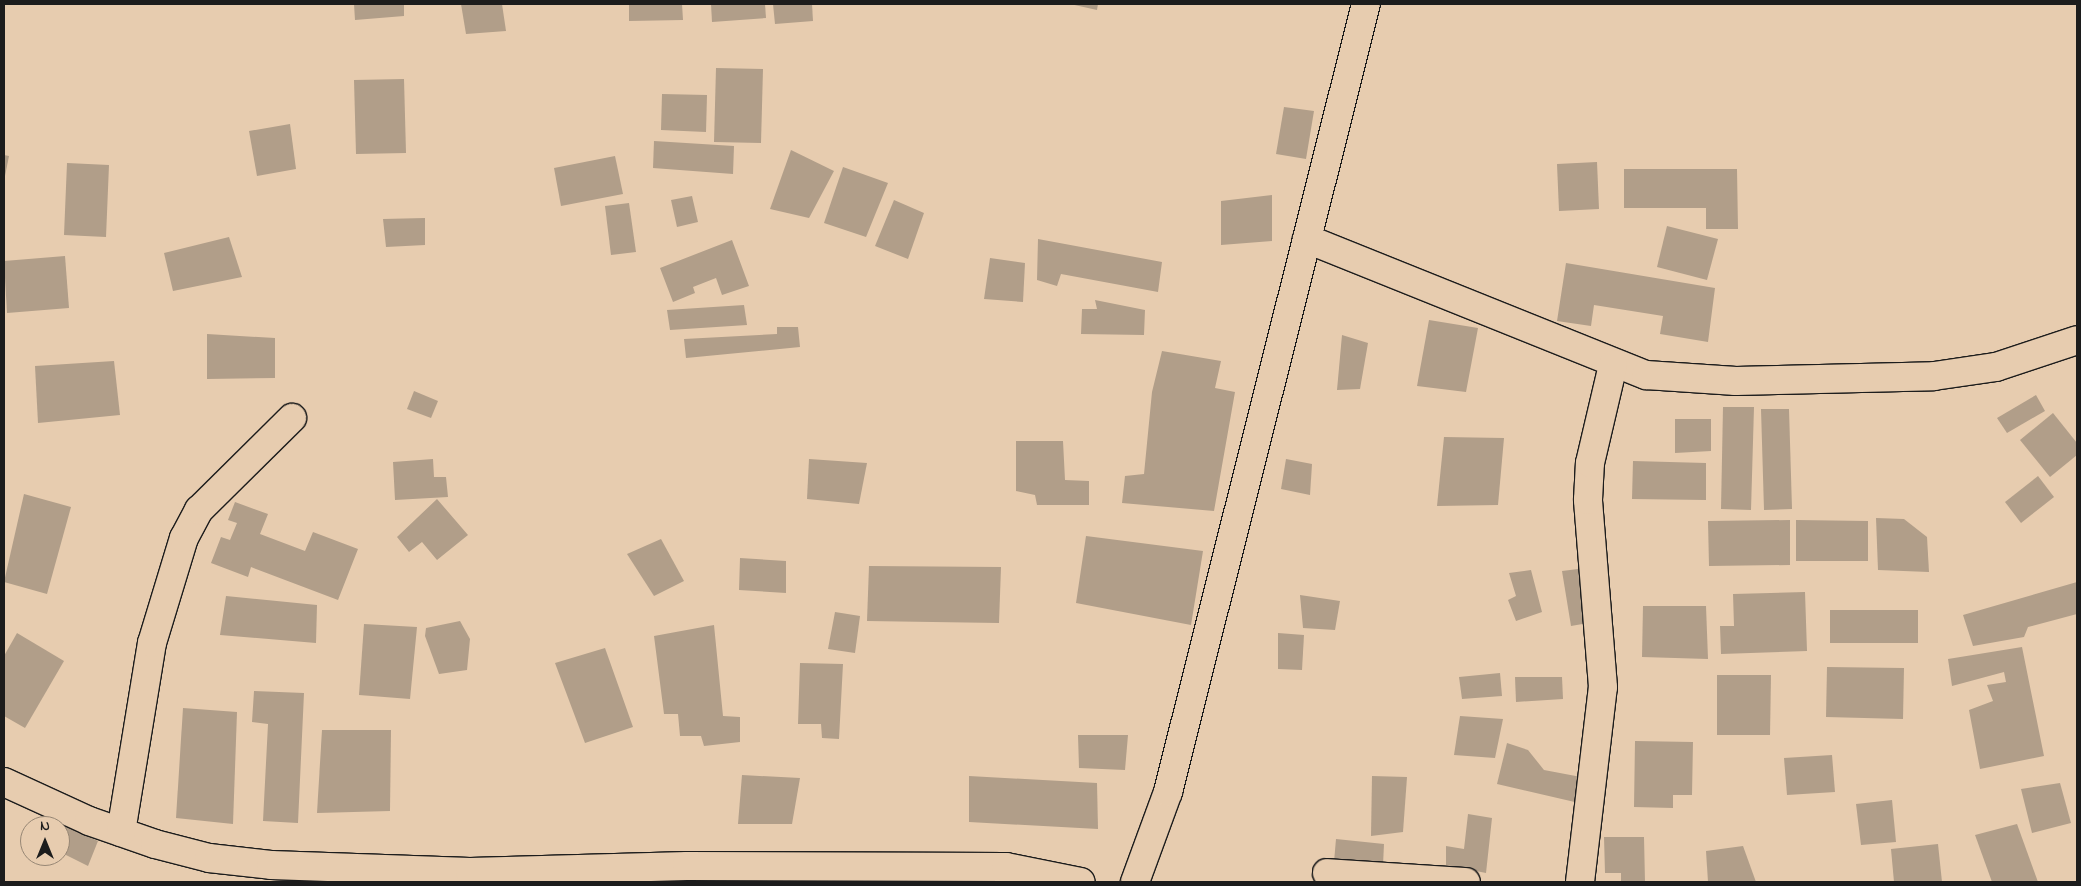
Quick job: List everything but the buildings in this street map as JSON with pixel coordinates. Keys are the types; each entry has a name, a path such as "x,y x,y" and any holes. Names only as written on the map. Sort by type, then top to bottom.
{"street":[{"path":"1135,882 1168,792 1366,4"},
{"path":"1307,239 1613,365 1678,379 1934,376 1996,367 2077,340"},
{"path":"1580,882 1603,687 1588,500 1590,463 1613,365"},
{"path":"121,832 152,642 184,538 207,501 292,418"},
{"path":"4,782 209,870 271,865 469,877 688,866 1006,867 1081,882"},
{"path":"1327,873 1466,882"}]}
